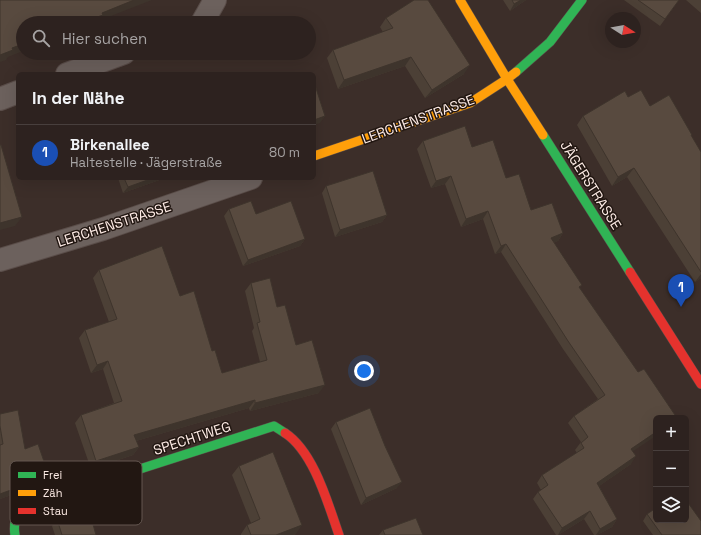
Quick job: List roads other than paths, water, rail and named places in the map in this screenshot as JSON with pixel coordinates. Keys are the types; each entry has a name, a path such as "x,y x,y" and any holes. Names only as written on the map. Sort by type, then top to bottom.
{"street":[{"path":"206,16 216,0"},
{"name":"JÄGERSTRASSE","path":"460,0 507,78 701,384"},
{"name":"LERCHENSTRASSE","path":"316,155 470,103 507,78 550,42 582,0"},
{"path":"73,72 105,60"},
{"path":"0,99 16,93"},
{"name":"LERCHENSTRASSE","path":"0,260 103,229 245,180"},
{"name":"SPECHTWEG","path":"142,468 274,426 294,439 317,474 339,535"},
{"name":"SPECHTWEG","path":"14,525 13,528 15,535"}],"place":[{"name":"Birkenallee","path":"681,307"}]}
